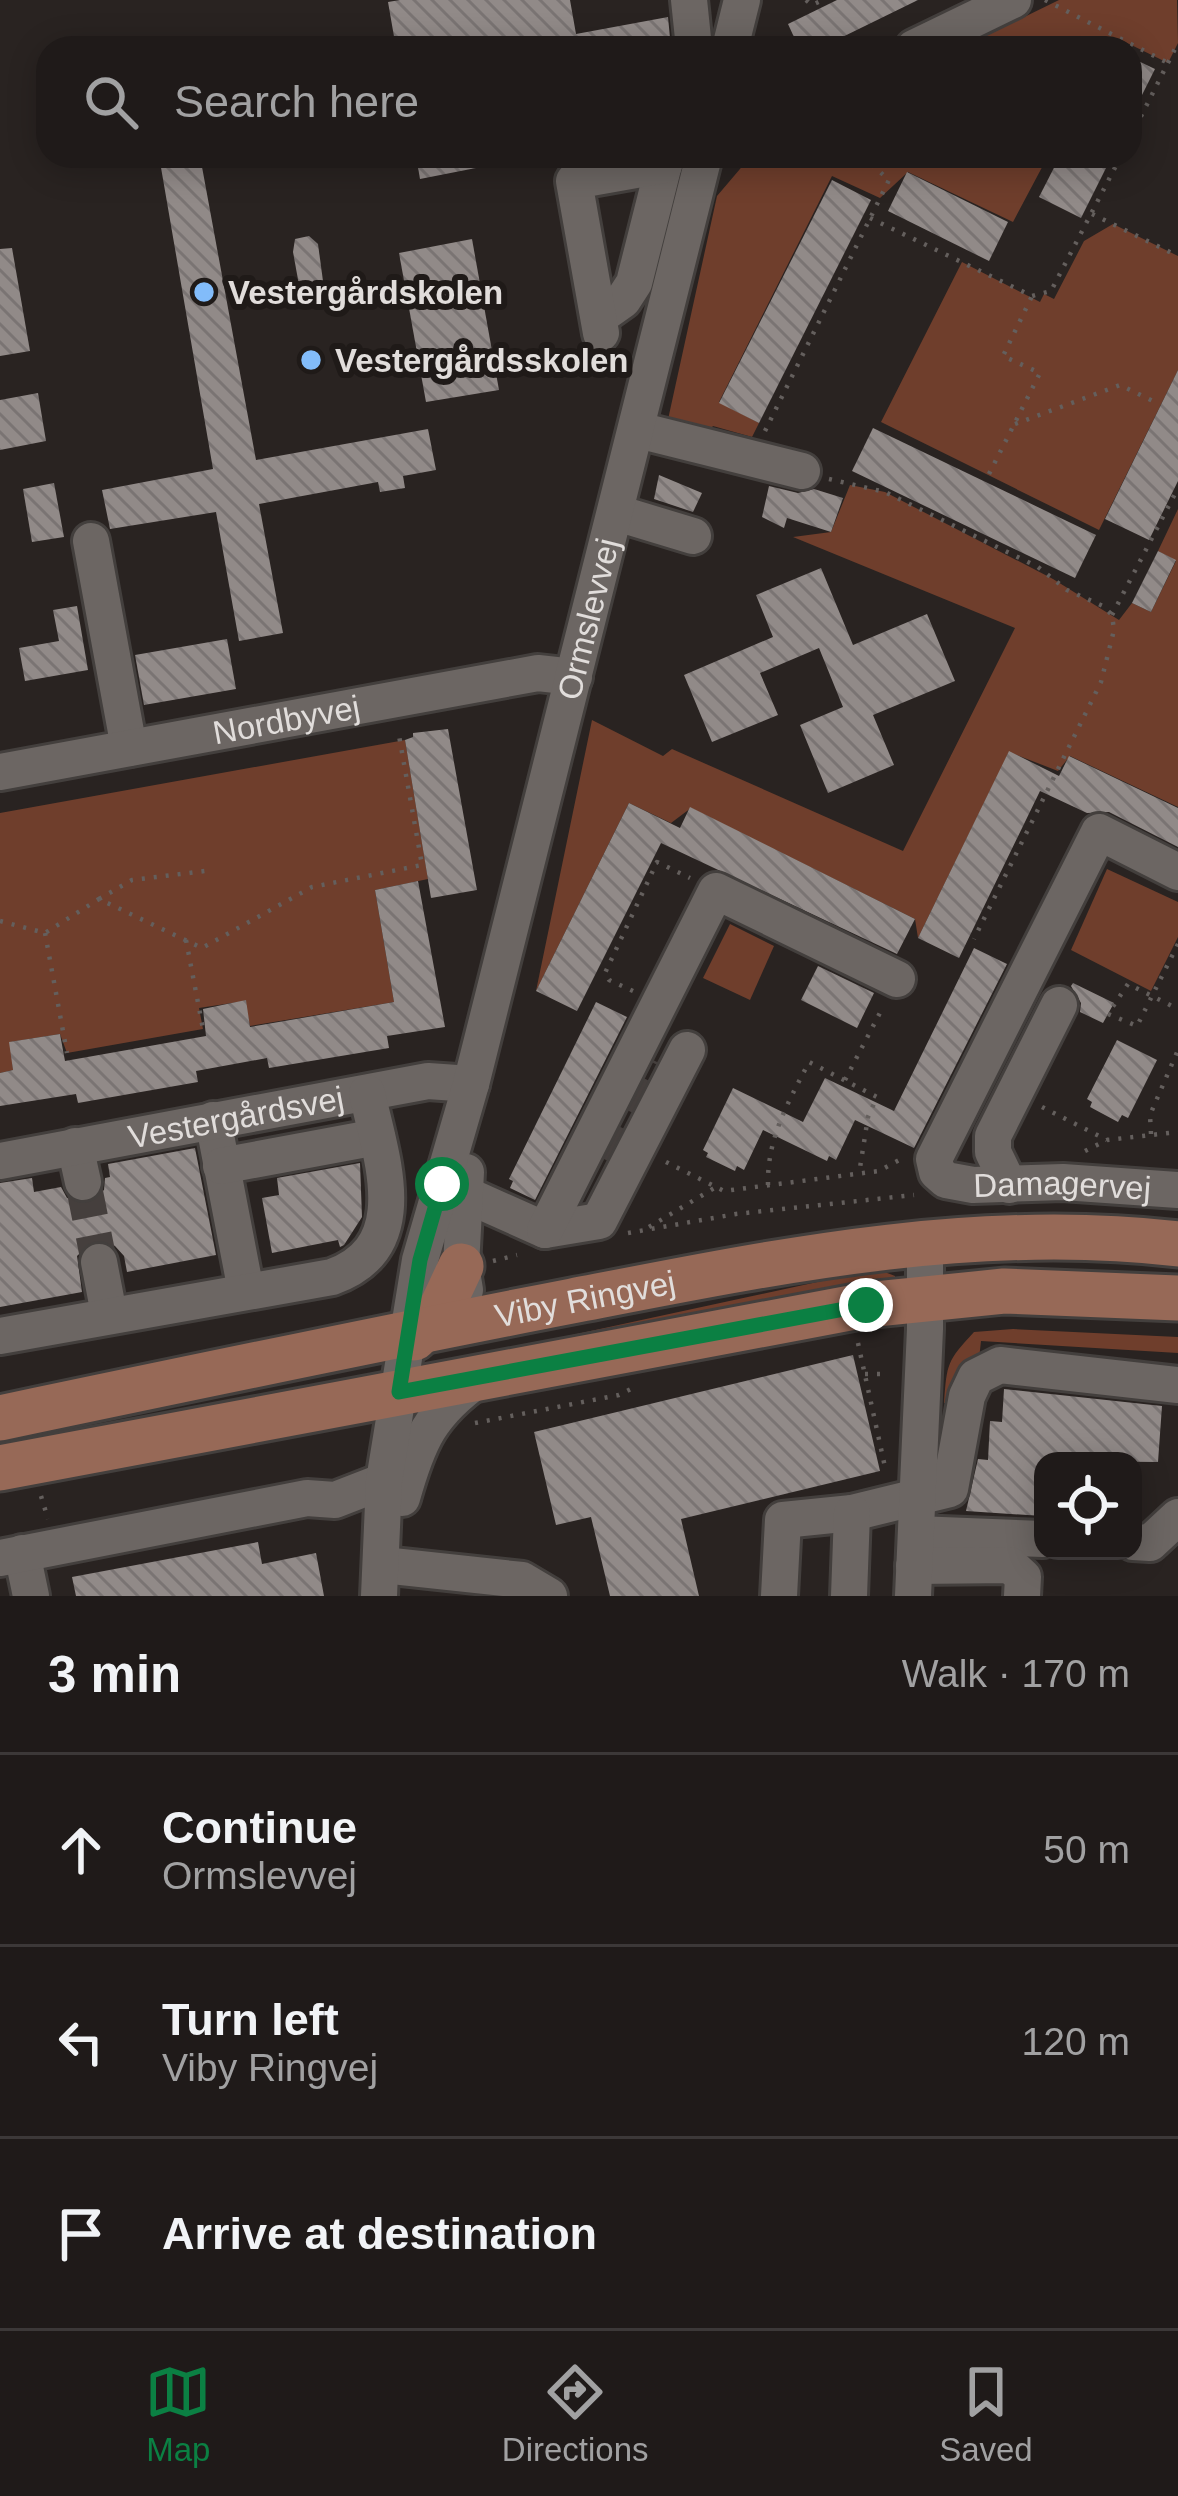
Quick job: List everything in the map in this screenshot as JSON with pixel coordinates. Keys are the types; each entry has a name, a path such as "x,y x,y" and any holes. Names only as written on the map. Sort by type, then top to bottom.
{"main road":[{"name":"Viby Ringvej","path":"0,1418 755,1265 925,1241 1074,1237 1178,1244"},
{"path":"196,1430 413,1336 481,1262"},
{"path":"399,1392 420,1372 446,1361 755,1265"},
{"name":"Viby Ringvej","path":"15,1465 850,1308 926,1298 1072,1291 1178,1298"}],"street":[{"path":"689,0 693,36"},
{"path":"733,36 742,0"},
{"path":"930,36 963,11 1013,0"},
{"path":"633,168 574,181 600,325 634,283 663,168"},
{"name":"Ormslevvej","path":"381,1581 384,1481 413,1336 420,1260 453,1189 471,1084 701,168"},
{"path":"638,430 802,471"},
{"path":"617,513 693,536"},
{"path":"91,541 129,748"},
{"name":"Nordbyvej","path":"0,772 538,673 574,677"},
{"path":"940,1170 1099,832 1178,872"},
{"path":"545,1237 716,891 897,978"},
{"path":"998,1186 994,1136 1059,1005"},
{"path":"545,1237 620,1152 687,1050"},
{"name":"Vestergårdsvej","path":"0,1161 79,1164 213,1120 428,1081 471,1084"},
{"path":"0,1336 353,1270 370,1252 390,1211 367,1093"},
{"path":"978,1105 971,1122 971,1146 998,1186"},
{"path":"213,1120 246,1291"},
{"path":"221,1166 377,1137"},
{"name":"Damagervej","path":"940,1170 998,1186 1064,1182 1178,1190"},
{"path":"453,1189 545,1237"},
{"name":"Ormslevvej","path":"453,1189 481,1262 467,1300 487,1318"},
{"path":"900,1535 926,1298 925,1241"},
{"path":"99,1262 109,1314"},
{"path":"849,1596 900,1535 950,1489 967,1396 976,1378 1000,1365 1178,1385"},
{"path":"481,1378 448,1401 418,1443 381,1581 522,1580 549,1596"},
{"path":"0,1396 140,1388"},
{"path":"31,1596 26,1553 307,1498 335,1500 384,1481"},
{"path":"1142,1541 1178,1517"},
{"path":"779,1596 783,1520 900,1535 1034,1539"},
{"path":"900,1535 1010,1565 1023,1577 1022,1596"}],"path":[{"path":"806,0 812,5 823,0"},
{"path":"1046,0 1116,36"},
{"path":"1142,114 1178,43"},
{"path":"1142,50 1168,63"},
{"path":"751,458 889,181 875,168"},
{"path":"870,218 1032,296 1051,291 1115,168"},
{"path":"1092,214 1178,256"},
{"path":"989,474 1040,373 1003,356 1032,296"},
{"path":"1015,424 1120,385 1157,404"},
{"path":"802,471 885,492 1038,567 1112,615"},
{"path":"974,939 1101,682 1114,630 1112,615 1178,488"},
{"path":"99,899 202,948 312,887 422,865 393,699"},
{"path":"660,1004 609,980 605,973 657,862 716,891"},
{"path":"0,921 44,933 132,880 205,871"},
{"path":"44,933 68,1052"},
{"path":"186,940 202,1029"},
{"path":"1178,944 1152,996 1137,1026 1108,1015 1128,984 1152,996 1178,1009"},
{"path":"844,1080 897,978"},
{"path":"1151,1135 1150,1115 1178,1050"},
{"path":"768,1186 767,1161 776,1126 809,1062 878,1097 868,1118 859,1174"},
{"path":"1015,1093 1107,1140"},
{"path":"620,1152 724,1191 879,1171 914,1152 940,1170 906,1198 736,1214 625,1233"},
{"path":"646,1229 716,1187"},
{"path":"481,1262 545,1237"},
{"path":"850,1308 900,1535"},
{"path":"15,1465 26,1553"}],"shaded area":[{"path":"1059,0 1177,0 1178,43 1168,63 1142,50 1142,36 986,36"},
{"path":"741,168 1042,168 1013,222 908,172 880,198 832,176 719,402 759,423 752,437 713,426 707,433 667,424 717,196"},
{"path":"1113,224 1178,256 1178,370 1099,530 881,422 962,262 1040,302 1044,294 1054,299 1084,241"},
{"path":"850,485 885,492 1053,579 1119,620 1132,603 1151,612 1176,561 1158,551 1178,509 1178,807 1070,756 1058,771 1009,752 918,938 915,919 691,808 671,823 629,803 536,991 592,720 663,756 672,749 903,851 1015,628 793,537 831,532"},
{"path":"405,740 428,879 375,890 394,1002 250,1026 245,1001 199,1008 203,1029 67,1053 60,1034 10,1042 13,1070 0,1073 0,813"},
{"path":"1107,869 1178,902 1178,937 1151,991 1071,950"},
{"path":"730,924 774,946 750,1000 703,978"},
{"path":"877,1269 895,1276 895,1282 513,1354 512,1348"},
{"path":"1013,1329 1178,1337 1178,1353 981,1341 979,1359 949,1403 944,1403 950,1363 974,1332"}],"building":[{"path":"570,0 576,34 668,17 670,36 394,36 388,2"},
{"path":"837,0 918,0 844,36 794,36 788,24"},
{"path":"1142,63 1155,69 1142,95"},
{"name":"Vestergårdskolen","path":"161,168 202,168 256,460 428,429 436,470 403,476 405,488 380,492 378,482 259,504 283,633 239,641 216,512 110,529 102,490 213,469"},
{"path":"418,168 476,168 420,179"},
{"path":"1054,168 1106,168 1081,218 1039,197"},
{"path":"907,172 1008,222 989,261 888,211"},
{"path":"832,180 871,200 759,423 719,403"},
{"path":"309,236 318,244 323,281 320,291 308,294 299,285 293,252 295,239"},
{"path":"472,239 499,390 426,402 399,253"},
{"path":"12,248 30,351 0,356 0,249"},
{"path":"1178,370 1178,481 1149,540 1105,519"},
{"path":"38,393 46,441 0,450 0,400"},
{"path":"873,428 1096,535 1075,578 852,471"},
{"path":"659,475 702,493 693,512 654,499"},
{"path":"54,483 64,537 32,542 23,489"},
{"path":"769,486 798,493 814,489 843,498 831,532 787,518 784,528 762,517"},
{"path":"1158,551 1176,560 1151,612 1132,603"},
{"path":"821,568 853,645 927,614 955,681 873,715 894,765 828,793 800,725 843,707 819,648 760,673 778,715 712,742 684,675 773,637 756,595"},
{"path":"77,606 88,670 25,681 19,648 59,641 53,610"},
{"path":"227,639 236,689 144,705 135,655"},
{"path":"448,729 477,890 431,898 405,740 413,733"},
{"path":"1009,751 1059,776 1069,756 1178,808 1178,847 1109,812 1087,813 1040,791 959,958 918,938"},
{"path":"629,803 680,828 690,807 915,919 897,954 661,843 577,1011 536,991"},
{"path":"418,881 445,1027 387,1036 389,1048 269,1068 267,1058 196,1071 198,1082 78,1103 76,1094 0,1106 0,1073 13,1070 9,1042 60,1034 65,1061 206,1036 203,1009 246,1000 250,1027 394,1002 375,890"},
{"path":"974,948 1007,964 914,1148 855,1120 836,1160 829,1156 827,1161 763,1130 744,1170 737,1166 735,1171 706,1157 703,1150 733,1088 803,1122 825,1078 894,1111"},
{"path":"818,966 874,993 857,1028 801,1000"},
{"path":"1073,983 1114,1003 1103,1023 1080,1012"},
{"path":"596,1002 627,1017 535,1200 510,1188 513,1181 509,1179"},
{"path":"1117,1040 1157,1060 1128,1118 1122,1115 1118,1122 1090,1107 1092,1102 1087,1099"},
{"path":"195,1148 216,1255 127,1272 124,1256 115,1246 94,1240 77,1256 82,1292 0,1307 0,1183 32,1178 34,1192 61,1187 67,1198 87,1204 104,1190 105,1178 110,1177 108,1164"},
{"path":"360,1163 362,1217 344,1245 340,1247 338,1240 272,1253 262,1198 279,1195 277,1178"},
{"path":"853,1355 880,1471 681,1519 699,1596 610,1596 591,1517 556,1525 534,1432"},
{"path":"1004,1389 1162,1406 1158,1462 1142,1462 1142,1452 1034,1452 1034,1515 966,1511 978,1459 988,1460 990,1421 1002,1422"},
{"path":"258,1542 262,1564 316,1553 324,1596 76,1596 72,1577"}],"tunnel":[{"path":"602,1158 651,1059"},
{"path":"83,1182 99,1262"}],"place":[{"name":"Vestergårdskolen","path":"204,292"},
{"name":"Vestergårdsskolen","path":"311,360"}],"route":[{"path":"442,1184 420,1260 399,1392 866,1305"}]}
